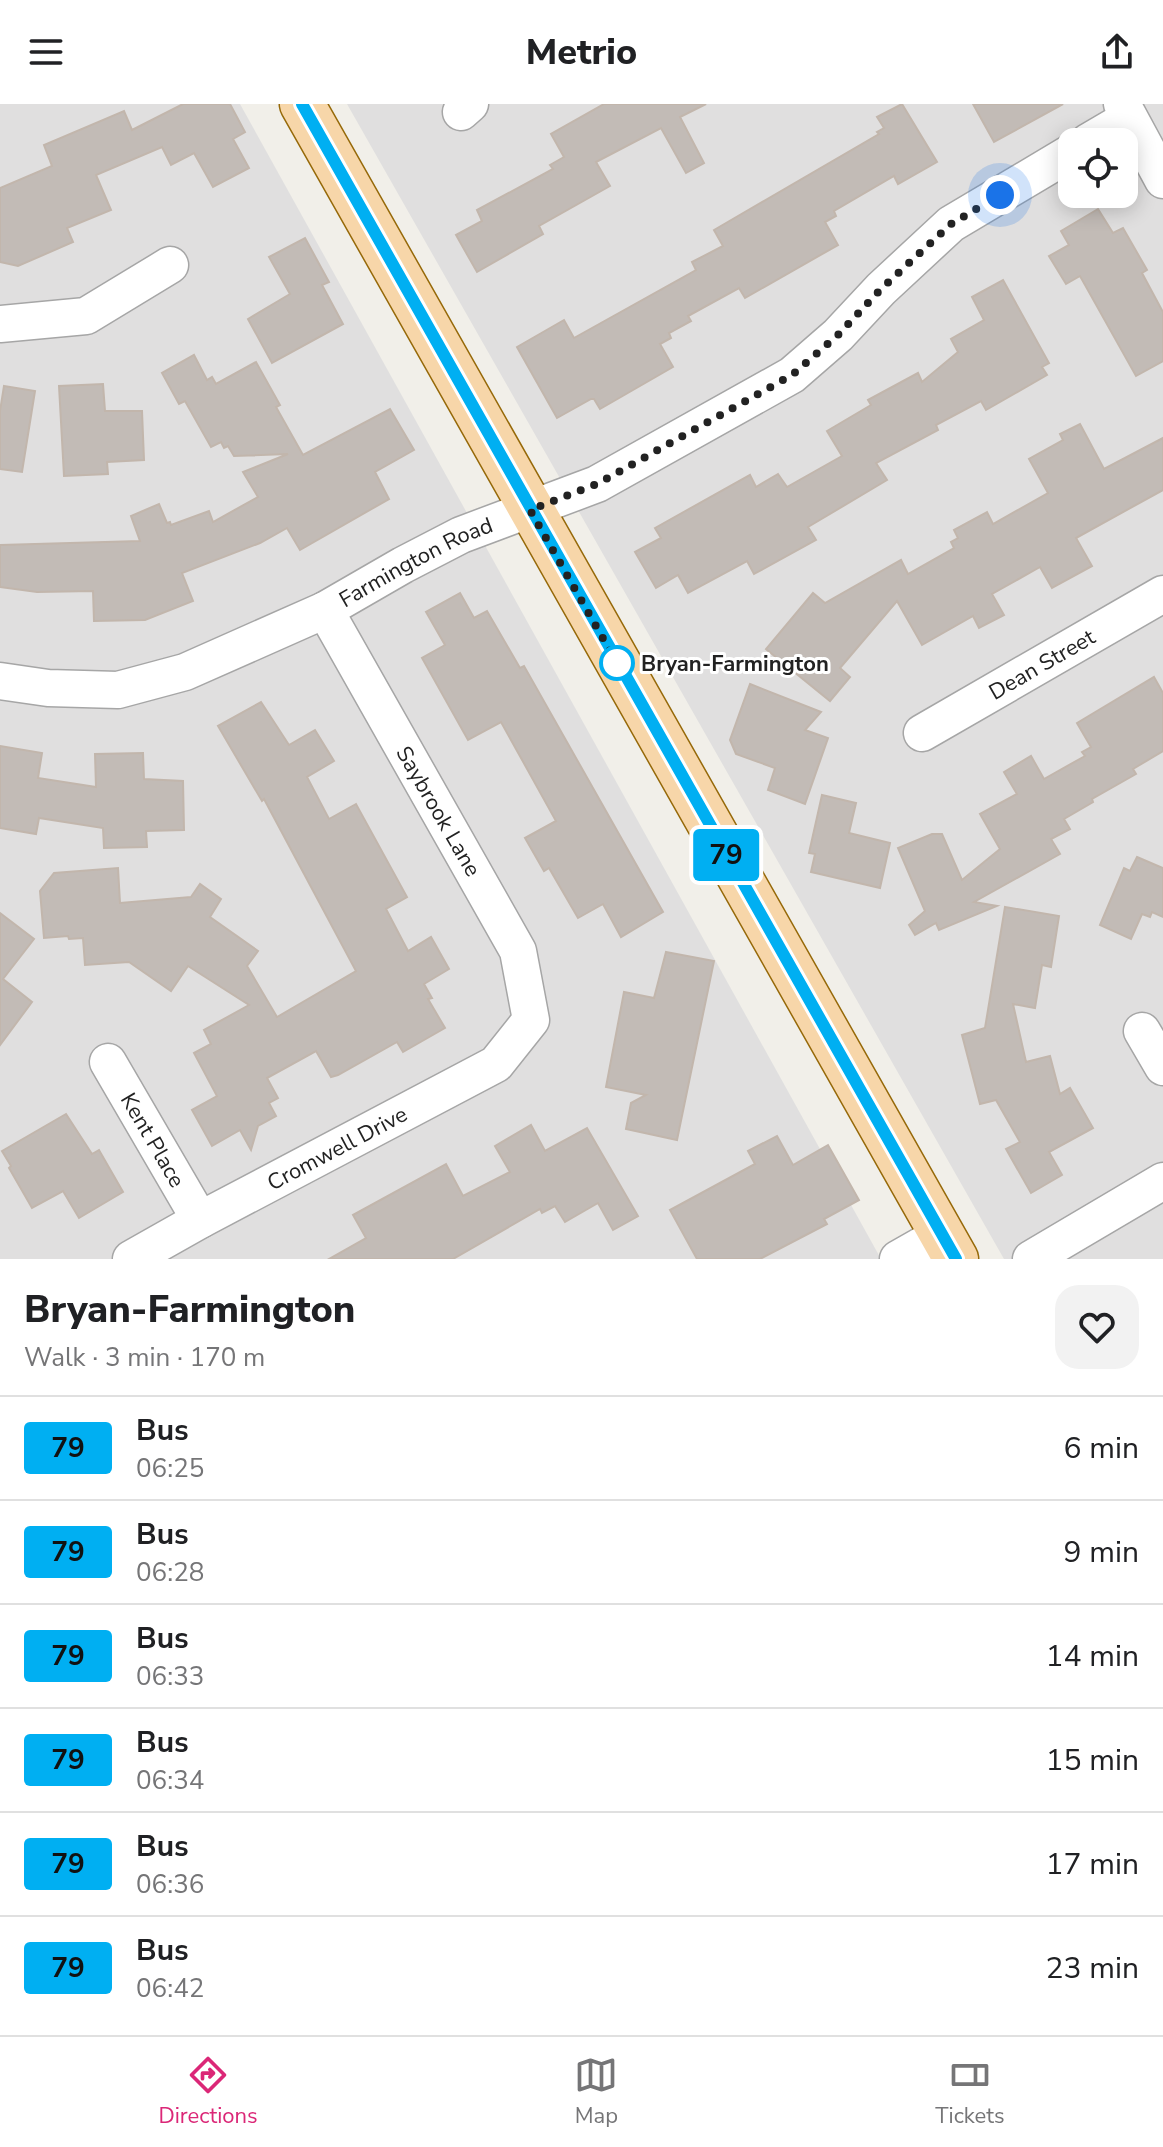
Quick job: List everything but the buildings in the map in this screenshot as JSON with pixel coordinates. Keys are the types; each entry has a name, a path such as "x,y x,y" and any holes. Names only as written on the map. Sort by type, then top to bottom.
{"main road":[{"path":"302,104 949,1247"}],"street":[{"path":"1105,128 1126,111 1163,180"},
{"name":"Farmington Road","path":"0,681 48,688 118,690 185,672 325,610 461,535 597,484 792,375 838,335 881,289 951,224 1058,160"},
{"path":"0,324 86,316 170,265"},
{"name":"Dean Street","path":"922,733 1163,594"},
{"name":"Saybrook Lane","path":"325,610 518,951 531,1020"},
{"name":"Cromwell Drive","path":"131,1259 496,1064 531,1020"},
{"path":"1142,1031 1163,1067"},
{"name":"Kent Place","path":"108,1062 200,1220"},
{"path":"1031,1259 1163,1181"},
{"path":"898,1259 949,1247"}],"shaded area":[{"path":"0,104 240,104 881,1259 0,1259"},
{"path":"347,104 1163,104 1163,1259 1004,1259"}],"bus line":[{"name":"79","path":"302,104 956,1259"}],"place":[{"name":"Bryan-Farmington","path":"617,663"}],"route":[{"path":"617,663 530,510 597,484 792,375 838,335 881,289 951,224 1000,195"}]}
